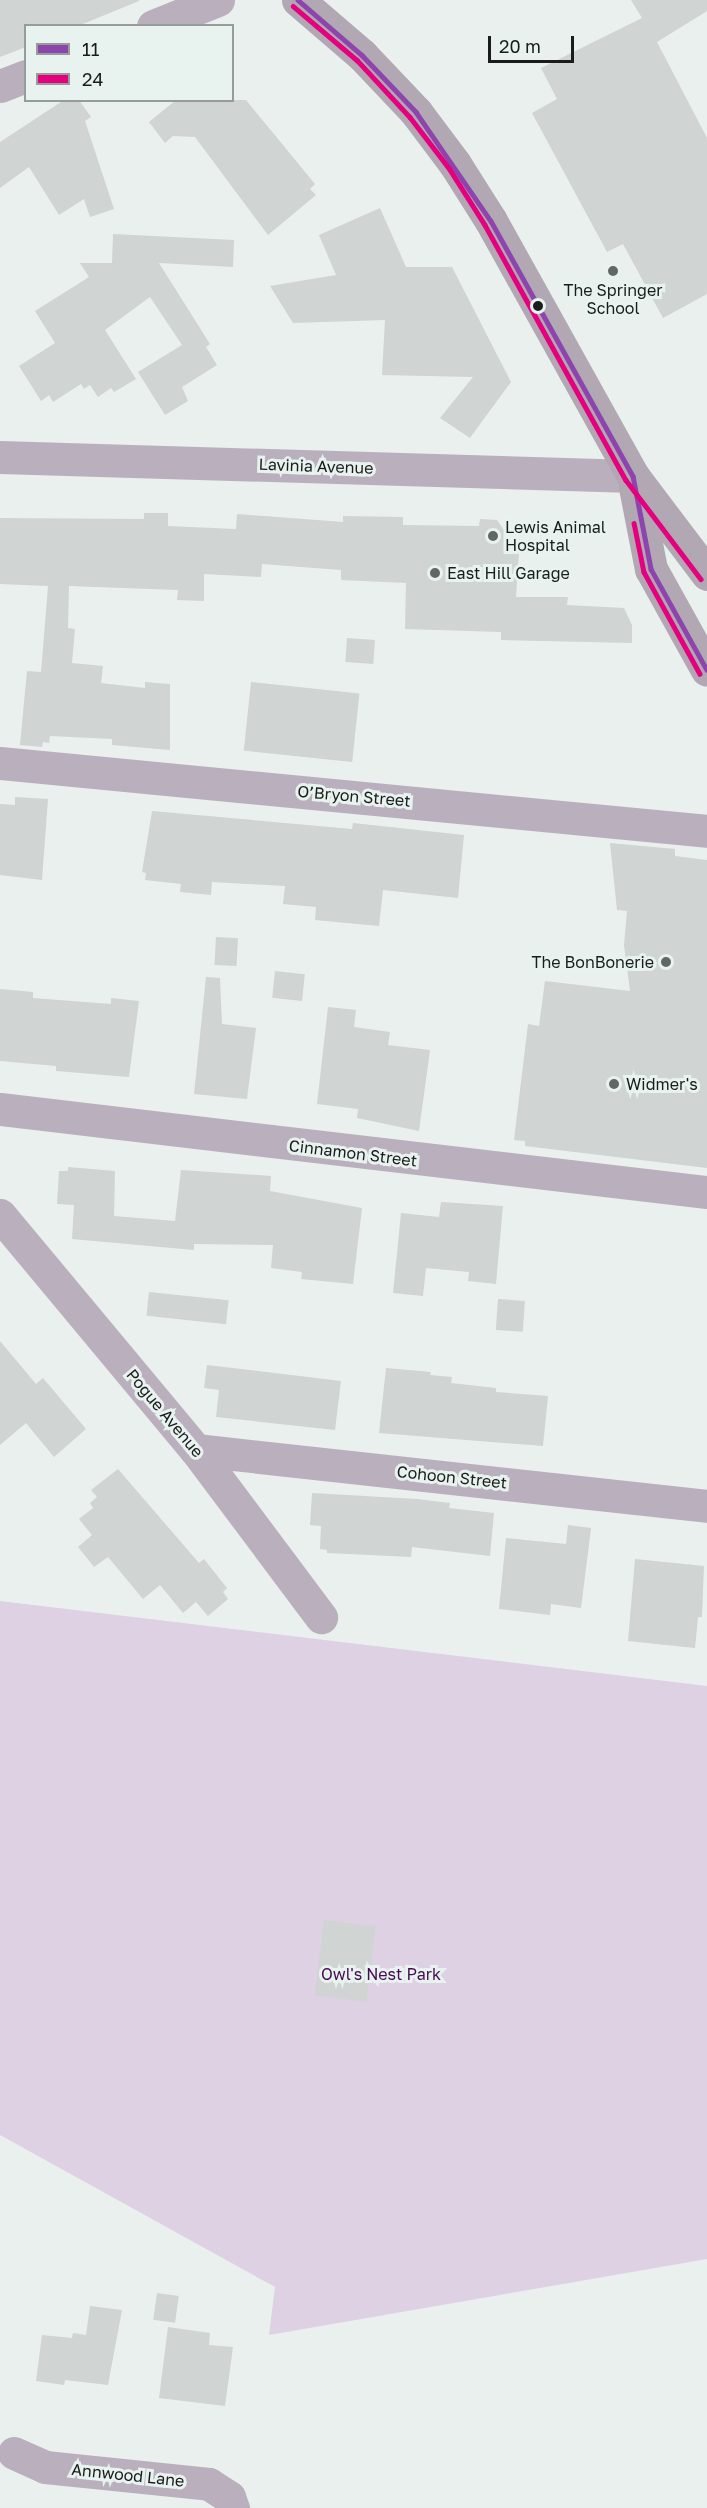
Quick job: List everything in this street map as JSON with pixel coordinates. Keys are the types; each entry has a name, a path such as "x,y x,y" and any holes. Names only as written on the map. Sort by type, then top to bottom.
{"main road":[{"path":"298,0 362,55 416,112 455,164 491,221 633,476 707,574"},
{"path":"633,476 651,568 707,670"}],"street":[{"path":"158,24 218,0"},
{"path":"0,86 24,77"},
{"name":"Lavinia Avenue","path":"0,457 633,476"},
{"name":"O’Bryon Street","path":"0,763 707,831"},
{"name":"Cinnamon Street","path":"0,1109 707,1192"},
{"name":"Pogue Avenue","path":"0,1215 196,1450 321,1617"},
{"name":"Cohoon Street","path":"196,1450 707,1506"},
{"name":"Annwood Lane","path":"14,2453 45,2467 210,2484 229,2497 233,2508"}],"green space":[{"name":"Owl's Nest Park","path":"0,1601 707,1686 707,2259 269,2335 275,2287 0,2135"}],"building":[{"path":"0,0 139,0 83,24 24,24 24,48 0,57"},
{"path":"631,0 707,0 707,11 657,42 707,138 707,294 663,318 623,244 607,252 532,113 557,99 541,68 642,18"},
{"path":"246,100 315,184 310,189 316,195 268,235 195,137 173,136 165,143 149,122 174,102"},
{"path":"61,102 80,102 91,117 85,121 114,209 90,217 84,199 59,215 29,167 0,188 0,142"},
{"path":"380,208 406,267 452,267 511,382 470,438 440,418 473,377 382,375 385,320 293,323 270,286 336,275 319,235"},
{"path":"113,234 234,240 233,267 159,263 210,344 206,347 217,365 182,387 188,401 165,415 138,372 182,345 150,297 105,330 136,379 114,392 111,388 98,397 90,385 84,389 81,384 53,402 49,395 41,401 19,366 55,343 35,311 89,277 80,263 112,263"},
{"path":"144,513 168,513 168,526 236,529 237,514 343,522 343,516 403,517 403,525 479,526 480,519 497,520 519,552 516,597 568,597 567,605 624,608 632,625 632,643 501,640 501,632 405,629 406,583 341,580 341,570 262,564 261,577 204,574 204,601 177,600 178,590 69,586 68,628 75,629 72,663 103,666 101,683 145,688 145,682 170,684 170,750 112,745 112,739 50,736 49,743 43,742 42,747 20,745 27,671 41,672 48,586 0,584 0,518 144,519"},
{"path":"347,638 375,640 373,664 345,662"},
{"path":"251,682 359,693 352,762 244,751"},
{"path":"15,797 48,799 42,880 0,875 0,804 15,805"},
{"path":"152,811 352,829 353,823 464,835 458,898 383,890 379,926 315,920 316,907 283,904 285,886 212,882 211,895 180,892 181,884 145,880 146,873 142,872"},
{"name":"Widmer's","path":"610,843 675,849 675,856 707,860 707,1168 525,1146 525,1141 514,1140 528,1024 539,1026 545,981 630,991 624,945 627,911 617,910"},
{"path":"216,937 238,938 237,966 215,965"},
{"path":"275,971 305,974 302,1001 272,998"},
{"path":"206,977 220,978 222,1024 256,1028 247,1099 194,1094"},
{"path":"0,989 33,992 33,998 111,1004 111,998 139,1001 129,1077 56,1071 56,1066 0,1061"},
{"path":"328,1007 356,1010 354,1027 390,1032 388,1045 430,1050 419,1131 357,1118 358,1109 317,1104"},
{"path":"68,1167 115,1171 114,1216 175,1221 181,1170 271,1176 270,1191 362,1208 353,1284 301,1279 302,1272 271,1268 273,1245 194,1244 194,1250 72,1239 74,1205 57,1204 59,1171 68,1171"},
{"path":"441,1202 503,1206 496,1284 468,1281 469,1272 426,1268 423,1296 393,1293 401,1213 439,1217"},
{"path":"149,1292 229,1300 226,1324 146,1316"},
{"path":"498,1299 525,1301 523,1332 496,1330"},
{"path":"0,1341 36,1384 43,1378 86,1429 54,1457 26,1423 0,1445"},
{"path":"207,1365 341,1381 335,1430 216,1417 219,1390 204,1388"},
{"path":"386,1368 431,1372 430,1375 452,1377 451,1383 496,1388 496,1392 548,1396 543,1446 379,1433"},
{"path":"118,1469 199,1563 204,1559 227,1588 223,1592 228,1599 208,1616 196,1602 183,1613 160,1585 143,1599 108,1557 94,1567 78,1547 92,1535 79,1519 93,1508 90,1503 97,1497 91,1490"},
{"path":"312,1493 417,1499 450,1503 449,1508 494,1513 490,1556 412,1547 411,1557 327,1553 327,1550 320,1549 321,1526 310,1525"},
{"path":"568,1525 591,1528 581,1608 551,1604 550,1615 499,1609 506,1538 566,1544"},
{"path":"635,1559 704,1566 702,1617 698,1617 695,1648 628,1641"},
{"path":"324,1920 376,1926 366,2002 315,1995"},
{"path":"157,2293 179,2296 175,2323 153,2320"},
{"path":"90,2306 122,2310 108,2385 65,2380 64,2385 36,2381 42,2335 72,2338 73,2333 86,2335"},
{"path":"168,2327 210,2333 209,2345 233,2347 225,2406 159,2398"}],"transit line":[{"name":"11","path":"298,0 362,55 416,112 491,221 633,476 651,569 707,670"},
{"name":"24","path":"293,6 357,60 410,117 449,168 485,225 626,480 701,579"},
{"name":"24","path":"634,523 644,572 700,674"}],"place":[{"name":"The Springer School","path":"613,271"},
{"name":"Lewis Animal Hospital","path":"493,536"},
{"name":"East Hill Garage","path":"435,573"},
{"name":"The BonBonerie","path":"666,962"},
{"name":"Widmer's","path":"614,1084"}]}
